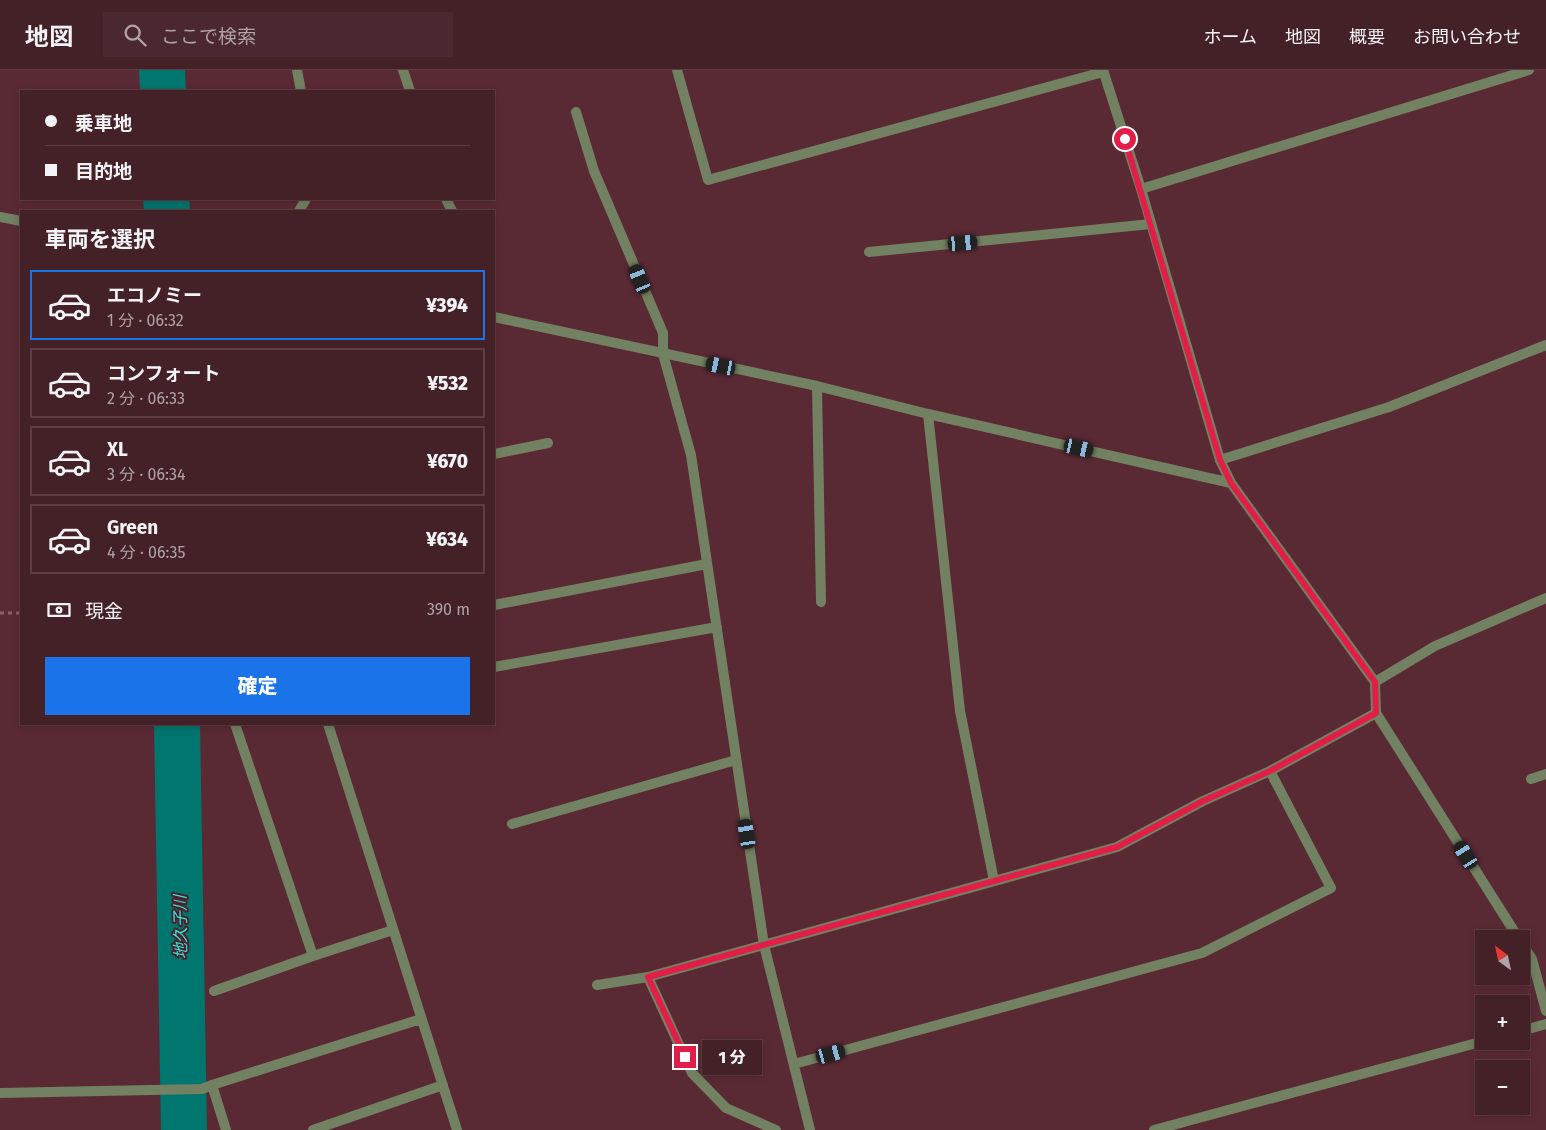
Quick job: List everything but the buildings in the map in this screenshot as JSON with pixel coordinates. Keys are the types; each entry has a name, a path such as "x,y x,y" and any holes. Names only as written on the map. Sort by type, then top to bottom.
{"street":[{"path":"297,70 301,90"},
{"path":"403,70 410,90"},
{"path":"677,70 708,180 1103,71 1141,190 1220,460 1231,483 1375,682 1376,713 1514,930"},
{"path":"1141,190 1530,70"},
{"path":"576,112 594,171 663,333 663,354 691,455 764,945 810,1130"},
{"path":"0,217 20,221"},
{"path":"869,252 1151,224"},
{"path":"495,317 817,386 928,414 1231,483"},
{"path":"1220,460 1389,407 1546,344"},
{"path":"817,386 821,602"},
{"path":"928,414 960,711 994,881"},
{"path":"495,454 548,443"},
{"path":"495,605 707,564"},
{"path":"1375,682 1434,646 1546,598"},
{"path":"495,666 717,627"},
{"path":"597,985 648,977 1117,847 1203,801 1270,771 1376,713"},
{"path":"236,725 313,956"},
{"path":"328,725 458,1130"},
{"path":"512,824 736,760"},
{"path":"794,1064 1202,953 1331,888 1270,771"},
{"path":"1531,779 1546,774"},
{"path":"214,990 393,930"},
{"path":"1530,956 1546,1011"},
{"path":"648,977 692,1073 726,1108 776,1130"},
{"path":"0,1093 207,1087 422,1018"},
{"path":"1530,1028 1546,1024"},
{"path":"1154,1130 1475,1043"},
{"path":"313,1130 443,1085"},
{"path":"207,1087 226,1130"}],"path":[{"path":"0,614 20,613"}],"waterway":[{"name":"地久子川","path":"162,70 163,90"},
{"name":"地久子川","path":"166,200 167,210"},
{"name":"地久子川","path":"177,725 184,1130"}],"route":[{"path":"685,1057 648,977 1117,847 1203,801 1270,771 1376,713 1375,682 1231,483 1220,460 1125,139"}]}
